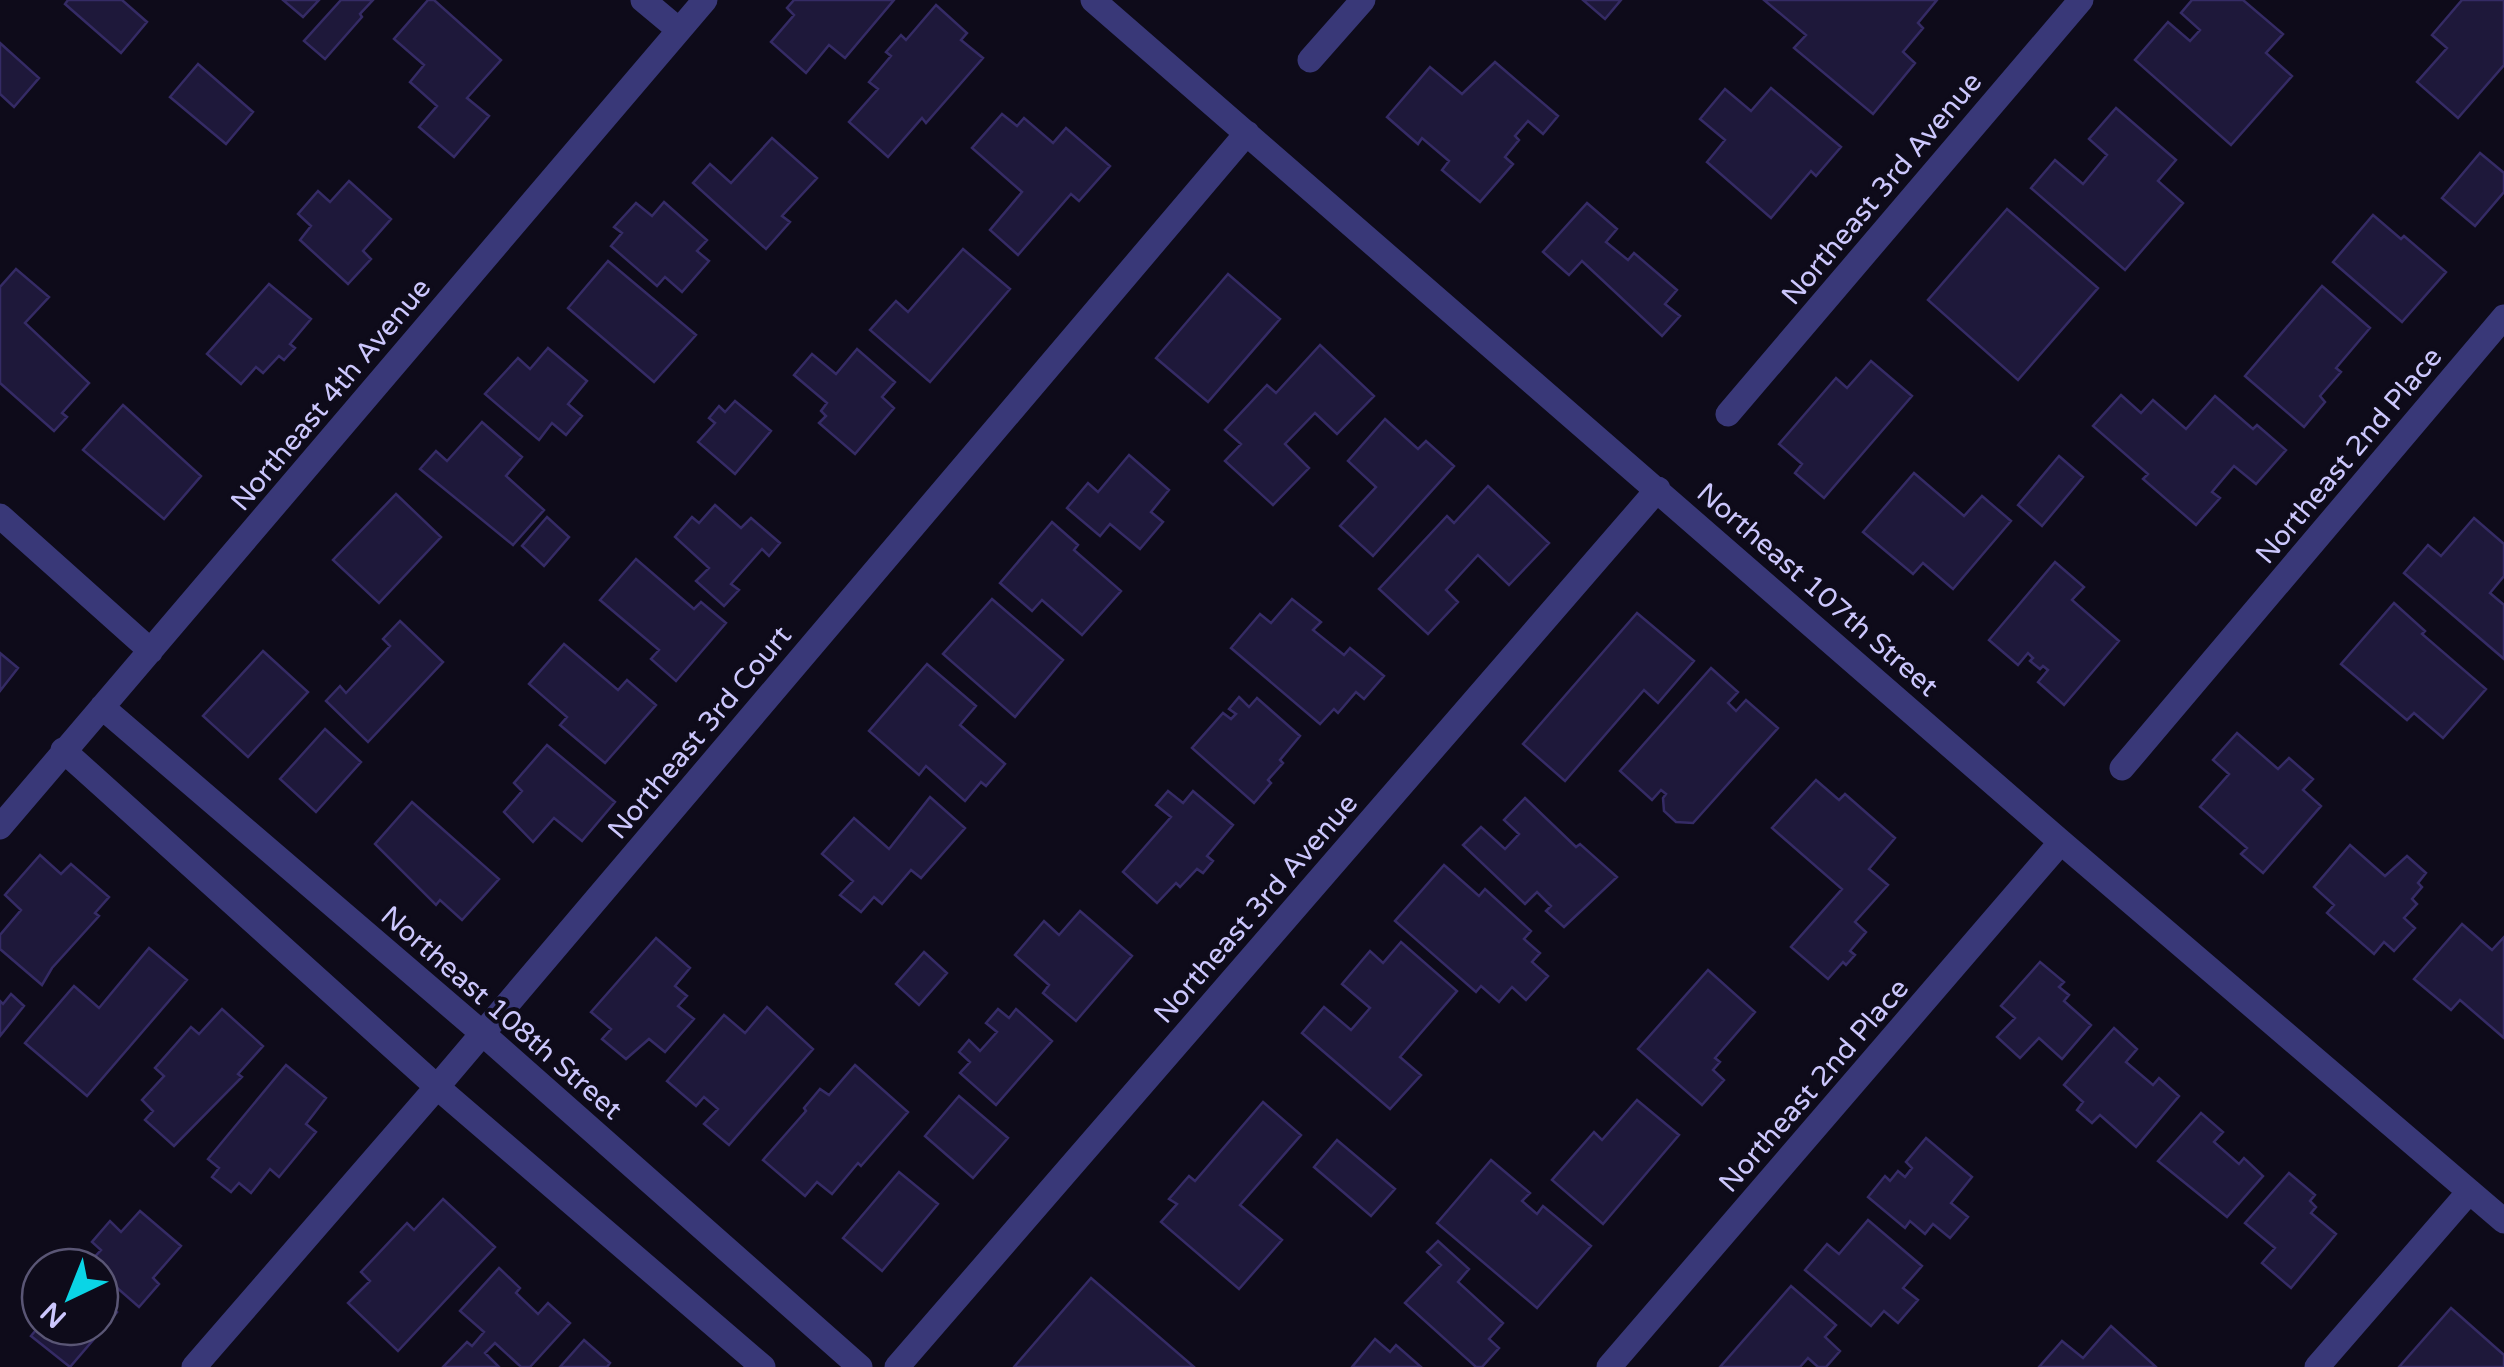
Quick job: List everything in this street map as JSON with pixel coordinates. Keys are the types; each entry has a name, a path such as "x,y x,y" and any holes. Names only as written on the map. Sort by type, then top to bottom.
{"street":[{"path":"643,0 678,30"},
{"name":"Northeast 4th Avenue","path":"0,827 704,0"},
{"name":"Northeast 107th Street","path":"1093,0 2061,842 2504,1221"},
{"path":"1310,60 1363,0"},
{"name":"Northeast 3rd Avenue","path":"1728,414 2081,0"},
{"name":"Northeast 3rd Court","path":"194,1367 1247,133"},
{"name":"Northeast 2nd Place","path":"2122,768 2504,318"},
{"name":"Northeast 3rd Avenue","path":"897,1367 1658,489"},
{"path":"0,516 152,651"},
{"name":"Northeast 108th Street","path":"102,707 482,1033 860,1367"},
{"path":"63,750 436,1087 762,1367"},
{"name":"Northeast 2nd Place","path":"1609,1367 2061,842"},
{"path":"2317,1367 2469,1192"}],"building":[{"path":"68,0 122,0 147,22 121,53 65,4"},
{"path":"283,0 319,0 303,17"},
{"path":"341,0 373,0 325,59 304,41"},
{"path":"428,0 434,0 501,60 467,98 489,116 454,157 419,127 437,106 410,82 424,65 394,39"},
{"path":"794,0 894,0 845,58 829,45 806,73 771,42 794,15 787,8"},
{"path":"1583,0 1621,0 1605,19"},
{"path":"1764,0 1937,0 1918,23 1923,28 1903,52 1915,63 1873,114 1794,48 1806,35"},
{"path":"2192,0 2243,0 2283,34 2266,53 2292,76 2231,145 2135,60 2168,22 2190,41 2200,30 2181,13"},
{"path":"2462,0 2504,0 2504,65 2458,118 2417,82 2447,48 2432,35"},
{"path":"936,5 967,33 961,40 983,58 926,123 922,118 888,157 849,122 878,89 869,82 891,56 886,52 901,35 906,40"},
{"path":"0,43 39,78 14,107 0,94"},
{"path":"1495,62 1558,116 1543,134 1528,121 1505,157 1513,164 1480,202 1442,170 1449,161 1422,138 1418,144 1387,117 1430,67 1462,94"},
{"path":"198,64 253,112 226,144 170,97"},
{"path":"1771,88 1841,147 1816,176 1811,171 1771,218 1707,162 1725,140 1700,119 1725,89 1751,111"},
{"path":"2116,108 2176,160 2158,181 2183,203 2125,270 2031,188 2055,160 2083,184 2107,155 2089,139"},
{"path":"1002,114 1017,126 1024,118 1053,143 1066,128 1110,166 1079,201 1071,194 1018,255 990,230 1022,192 972,148"},
{"path":"772,138 817,178 782,216 790,222 766,249 693,183 710,164 731,183"},
{"path":"2480,153 2504,173 2504,192 2475,226 2442,198"},
{"path":"349,181 391,219 363,251 371,259 348,284 300,240 311,226 298,214 318,191 330,202"},
{"path":"664,202 707,240 697,251 709,261 682,292 665,277 657,286 611,246 622,233 614,227 636,203 652,216"},
{"path":"1587,203 1617,229 1606,242 1628,260 1634,253 1677,290 1665,304 1680,316 1662,336 1582,261 1569,275 1543,252"},
{"path":"2007,209 2098,288 2018,380 1928,300"},
{"path":"2373,215 2446,272 2402,322 2333,262"},
{"path":"963,249 1010,289 930,382 870,330 896,301 908,312"},
{"path":"608,261 696,335 654,382 568,308"},
{"path":"16,269 49,297 25,323 89,383 62,413 67,417 54,431 0,383 0,287"},
{"path":"1228,274 1280,319 1208,402 1156,358"},
{"path":"269,284 311,319 290,344 295,348 284,360 279,356 263,373 256,367 241,384 207,354"},
{"path":"2322,286 2370,328 2336,368 2341,372 2320,396 2325,402 2304,427 2245,376"},
{"path":"1320,345 1374,396 1337,434 1315,413 1285,444 1309,468 1273,505 1225,461 1241,444 1225,430 1267,385 1276,393"},
{"path":"548,348 587,381 568,404 582,416 566,435 552,423 539,440 485,394 518,358 530,369"},
{"path":"857,349 895,382 882,397 894,408 855,454 819,423 826,416 821,411 827,403 794,375 812,354 836,374"},
{"path":"1871,361 1912,396 1824,498 1795,473 1802,464 1779,444 1836,378 1847,388"},
{"path":"2121,395 2141,413 2153,400 2186,429 2215,396 2253,429 2257,425 2286,450 2256,484 2234,466 2212,492 2220,498 2196,525 2143,479 2148,474 2093,426"},
{"path":"735,401 771,431 735,474 698,442 715,423 709,418 719,406 725,412"},
{"path":"123,405 201,476 164,519 83,450"},
{"path":"1385,419 1418,449 1426,441 1454,466 1373,556 1340,526 1376,487 1348,461"},
{"path":"482,422 522,457 506,476 544,510 513,545 420,469 436,451 447,461"},
{"path":"1129,455 1169,490 1151,512 1163,522 1140,549 1110,524 1100,536 1067,508 1088,483 1098,492"},
{"path":"2059,456 2083,477 2042,526 2018,505"},
{"path":"1914,473 1964,516 1982,496 2011,521 1953,589 1923,563 1913,574 1863,532"},
{"path":"1488,486 1549,543 1509,585 1478,555 1446,590 1458,602 1428,634 1379,589 1447,516 1454,523"},
{"path":"396,494 441,537 379,603 333,560"},
{"path":"715,505 741,528 751,518 780,543 769,556 762,549 731,584 739,590 724,606 696,581 709,568 675,537 692,517 699,523"},
{"path":"547,517 569,537 544,566 522,546"},
{"path":"2474,518 2504,544 2504,576 2490,593 2504,605 2504,659 2404,573 2428,545 2441,556"},
{"path":"1052,522 1078,545 1074,550 1121,591 1082,635 1042,600 1032,611 1000,583"},
{"path":"636,559 694,609 701,602 726,623 676,681 651,659 659,650 600,600"},
{"path":"2055,562 2084,587 2072,600 2119,641 2064,705 2038,682 2048,670 2030,661 2033,658 2028,653 2018,665 1989,640"},
{"path":"992,599 1063,660 1015,717 943,654"},
{"path":"1292,599 1321,622 1313,630 1344,655 1350,648 1384,676 1364,699 1356,692 1338,713 1334,709 1320,724 1231,648 1260,614 1271,623"},
{"path":"2394,603 2425,631 2422,634 2486,689 2443,738 2414,713 2407,720 2341,664"},
{"path":"1637,613 1694,661 1658,703 1644,690 1565,781 1523,744"},
{"path":"400,621 443,662 368,742 326,701 340,686 346,693 390,646 383,639"},
{"path":"564,644 618,690 627,680 656,705 605,763 560,725 567,717 529,684"},
{"path":"263,651 308,692 248,757 203,716"},
{"path":"0,653 18,668 0,691"},
{"path":"927,664 976,706 960,725 1005,764 986,786 981,782 965,801 926,766 919,775 869,731"},
{"path":"1711,668 1738,692 1728,703 1736,711 1746,700 1778,728 1693,823 1676,822 1664,811 1666,794 1661,790 1652,800 1620,771"},
{"path":"1239,697 1249,707 1257,698 1300,736 1254,803 1192,748 1223,713 1231,719 1236,714 1229,709"},
{"path":"325,729 361,762 316,812 280,779"},
{"path":"2237,733 2278,769 2289,758 2313,779 2303,790 2321,806 2263,873 2241,854 2247,848 2200,807 2229,774 2213,760"},
{"path":"547,745 615,802 582,841 554,818 533,842 504,812 522,791 514,783"},
{"path":"1816,780 1839,800 1845,794 1895,838 1869,869 1888,885 1855,922 1866,932 1850,951 1855,955 1828,979 1791,947 1842,889 1772,828"},
{"path":"1168,791 1183,803 1193,791 1233,825 1207,856 1213,861 1203,873 1197,869 1157,903 1123,872 1171,817 1156,805"},
{"path":"930,797 965,828 921,878 911,870 882,904 874,897 861,912 840,895 853,881 822,854 854,818 889,849"},
{"path":"1525,798 1576,847 1580,844 1617,877 1564,927 1546,911 1551,906 1537,892 1525,904 1463,845 1481,827 1505,849 1519,834 1504,820"},
{"path":"412,802 499,879 462,920 440,900 436,905 375,844"},
{"path":"2350,845 2385,876 2407,856 2426,873 2418,883 2422,887 2412,899 2417,904 2404,918 2415,928 2394,951 2384,942 2374,954 2327,913 2334,905 2314,887"},
{"path":"40,855 61,874 71,864 109,897 95,913 99,916 52,968 42,985 0,949 0,935 21,910 5,895"},
{"path":"1444,865 1479,896 1485,889 1531,931 1524,939 1540,953 1532,962 1548,976 1526,1000 1512,987 1499,1002 1481,986 1476,992 1395,921"},
{"path":"1080,911 1132,956 1076,1021 1043,993 1049,985 1015,955 1044,921 1059,935"},
{"path":"2462,924 2492,950 2504,937 2504,1038 2460,1000 2451,1010 2414,979"},
{"path":"656,938 690,968 675,986 687,996 678,1006 694,1019 665,1052 649,1039 626,1059 602,1039 611,1029 591,1012"},
{"path":"1401,942 1457,991 1400,1057 1421,1075 1390,1109 1302,1033 1324,1007 1351,1030 1370,1008 1342,984 1370,951 1383,963"},
{"path":"149,948 187,980 87,1096 25,1043 74,986 99,1008"},
{"path":"924,952 947,973 919,1005 896,984"},
{"path":"2040,962 2064,982 2059,987 2069,995 2064,1001 2091,1025 2062,1059 2039,1038 2020,1058 1997,1037 2015,1018 2001,1006"},
{"path":"1708,970 1755,1012 1715,1058 1720,1062 1713,1070 1724,1080 1702,1105 1638,1049"},
{"path":"11,994 24,1006 0,1036 0,1001 3,1004"},
{"path":"767,1007 813,1049 729,1145 704,1124 718,1109 704,1097 696,1106 667,1081 724,1015 745,1033"},
{"path":"222,1009 263,1046 238,1074 242,1077 174,1146 145,1120 153,1111 142,1100 164,1076 155,1068 191,1027 199,1034"},
{"path":"998,1009 1009,1018 1016,1009 1052,1041 996,1105 960,1073 970,1062 959,1052 969,1040 980,1051 997,1032 986,1023"},
{"path":"2114,1028 2137,1049 2126,1062 2153,1085 2159,1078 2179,1096 2136,1147 2100,1115 2092,1123 2077,1110 2083,1102 2064,1085"},
{"path":"286,1065 326,1098 306,1124 316,1132 279,1177 270,1169 251,1193 239,1183 231,1192 212,1177 219,1168 208,1159"},
{"path":"855,1065 908,1112 832,1194 817,1182 805,1196 763,1160 820,1089 829,1095"},
{"path":"959,1096 1008,1138 973,1178 925,1136"},
{"path":"1637,1100 1679,1135 1603,1224 1552,1180 1594,1132 1602,1140"},
{"path":"1263,1102 1301,1135 1240,1205 1282,1240 1239,1289 1161,1222 1177,1204 1169,1199 1189,1176 1195,1181"},
{"path":"2201,1113 2223,1132 2214,1142 2239,1164 2244,1158 2263,1176 2227,1217 2158,1161"},
{"path":"1926,1138 1972,1177 1951,1203 1968,1217 1950,1238 1933,1224 1925,1234 1910,1221 1905,1228 1868,1197 1885,1176 1890,1181 1898,1171 1905,1177 1912,1168 1906,1162"},
{"path":"1337,1140 1395,1189 1371,1216 1314,1167"},
{"path":"1491,1160 1530,1193 1522,1201 1537,1214 1543,1206 1591,1246 1537,1308 1437,1223"},
{"path":"899,1172 938,1204 882,1271 843,1238"},
{"path":"2289,1173 2315,1195 2310,1201 2316,1207 2311,1213 2336,1234 2291,1288 2262,1263 2275,1248 2245,1223"},
{"path":"443,1199 495,1247 398,1351 348,1303 370,1281 361,1272 407,1223 414,1230"},
{"path":"140,1211 181,1246 153,1278 159,1284 139,1307 120,1290 120,1247 98,1247 92,1242 110,1221 121,1232"},
{"path":"1868,1220 1922,1266 1903,1288 1918,1300 1898,1323 1884,1311 1871,1326 1805,1270 1827,1244 1839,1254"},
{"path":"1438,1241 1469,1269 1458,1282 1503,1323 1489,1339 1499,1348 1482,1367 1476,1367 1405,1303 1441,1265 1427,1252"},
{"path":"499,1268 520,1288 516,1293 538,1314 548,1303 570,1323 530,1367 521,1367 495,1343 485,1353 499,1367 443,1367 467,1342 472,1346 484,1332 460,1311"},
{"path":"1091,1278 1194,1367 1014,1367"},
{"path":"1791,1286 1836,1325 1825,1337 1840,1351 1826,1367 1818,1367 1808,1358 1800,1367 1720,1367"},
{"path":"2451,1308 2504,1355 2504,1367 2399,1367"},
{"path":"2111,1326 2156,1367 2039,1367 2062,1341 2083,1358"},
{"path":"1375,1339 1390,1352 1396,1345 1421,1367 1352,1367"},
{"path":"584,1340 610,1363 607,1367 560,1367"},
{"path":"45,1347 87,1347 70,1367"}]}
